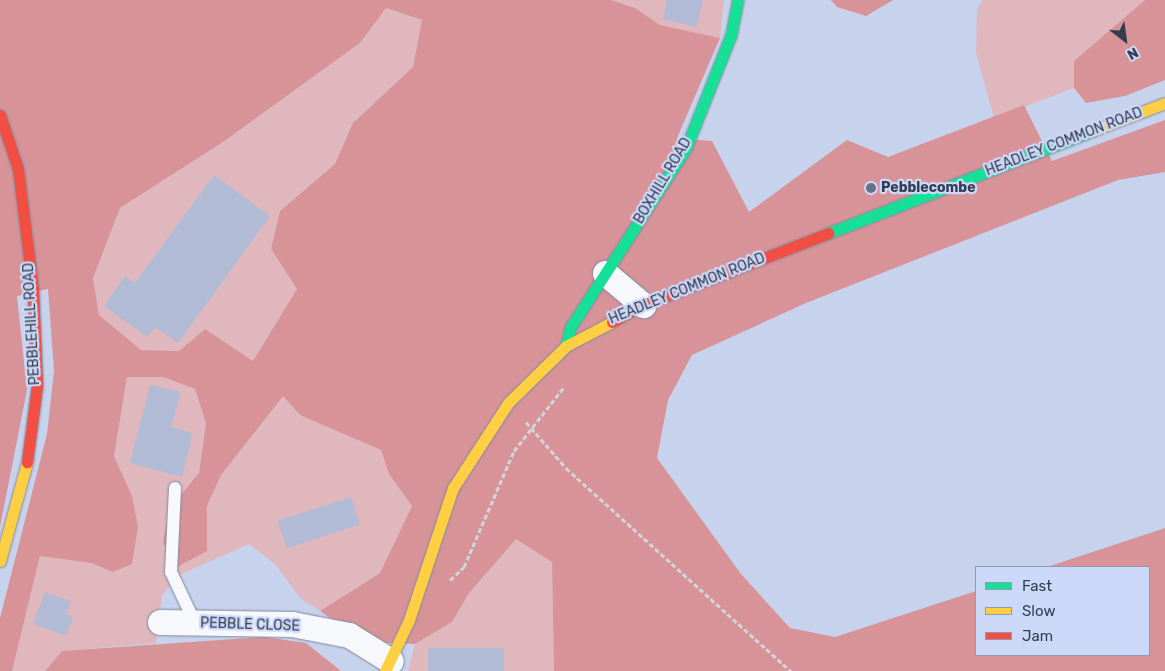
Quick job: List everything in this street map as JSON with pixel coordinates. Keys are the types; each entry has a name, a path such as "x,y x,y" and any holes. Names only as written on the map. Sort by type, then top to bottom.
{"main road":[{"name":"BOXHILL ROAD","path":"566,346 570,328 686,148 731,35 738,0"},
{"name":"HEADLEY COMMON ROAD","path":"388,666 453,488 508,403 566,346 643,304 1165,103"},
{"name":"PEBBLEHILL ROAD","path":"0,115 18,168 33,290 37,386 29,454 0,561"}],"street":[{"path":"605,273 643,304"},
{"name":"PEBBLE CLOSE","path":"160,622 292,624 330,631 350,635 388,666"}],"lane":[{"path":"175,488 171,572 194,623"}],"path":[{"path":"443,587 464,566 514,451 530,426 571,378"},
{"path":"508,403 566,468 790,671"}],"shaded area":[{"path":"0,0 611,0 635,8 660,25 720,38 677,138 712,141 749,212 847,140 888,157 1024,105 1052,161 1165,120 1165,172 1118,180 806,303 692,355 668,400 657,458 741,574 790,628 835,637 975,591 975,656 1150,656 1150,566 1050,566 1165,528 1165,671 554,671 552,562 516,539 469,593 452,622 415,644 364,642 320,611 380,573 412,506 389,474 381,450 300,415 283,396 221,475 207,506 207,551 173,569 163,541 170,508 199,473 206,424 195,389 163,377 127,377 114,456 132,496 138,527 132,564 113,572 91,563 40,556 12,671 0,671 0,618 47,434 54,371 48,289 17,296 27,390 0,527","holes":["386,8 422,20 413,67 353,123 335,164 280,211 271,249 297,289 253,361 205,329 179,351 141,350 99,315 93,278 120,208 223,142 360,43"]},
{"path":"611,0 724,0 720,38 660,25 635,8"},
{"path":"831,0 893,0 866,16 837,7"},
{"path":"983,0 1145,0 1074,61 1074,88 994,118 976,53 977,9"},
{"path":"1145,0 1165,0 1165,80 1125,96 1086,103 1074,88 1074,61"},
{"path":"386,8 422,20 413,67 353,123 335,164 280,211 271,249 297,289 253,361 205,329 179,351 141,350 99,315 93,278 120,208 223,142 360,43"},
{"path":"127,377 163,377 195,389 206,424 199,473 170,508 207,551 207,506 221,475 283,395 301,415 381,450 389,474 412,506 380,573 320,611 300,598 276,565 249,544 179,575 162,595 156,643 62,651 45,671 12,671 40,556 91,563 113,572 132,496 114,456"},
{"path":"516,538 552,562 554,671 408,671 415,644 452,622 469,593"},
{"path":"265,637 306,643 341,671 45,671 62,651"}],"building":[{"path":"667,0 703,0 697,27 663,19"},
{"path":"214,175 270,216 178,343 155,327 147,337 104,306 125,276 135,283"},
{"path":"150,385 181,392 171,427 193,433 182,477 130,463"},
{"path":"351,497 360,525 287,548 278,521"},
{"path":"45,592 71,601 66,614 73,616 66,636 33,624"},
{"path":"428,648 504,648 504,671 428,671"}],"traffic: fast":[{"path":"566,346 570,328 686,148 731,35 738,0"},
{"path":"829,233 1092,131"}],"traffic: slow":[{"path":"1092,131 1165,103"},
{"path":"385,671 409,620 453,488 508,403 566,346 612,322"},
{"path":"0,561 27,462"}],"traffic: jam":[{"path":"0,115 18,169 33,290 37,386 27,462"},
{"path":"612,322 643,305 829,233"}],"place":[{"name":"Pebblecombe","path":"871,188"}]}
